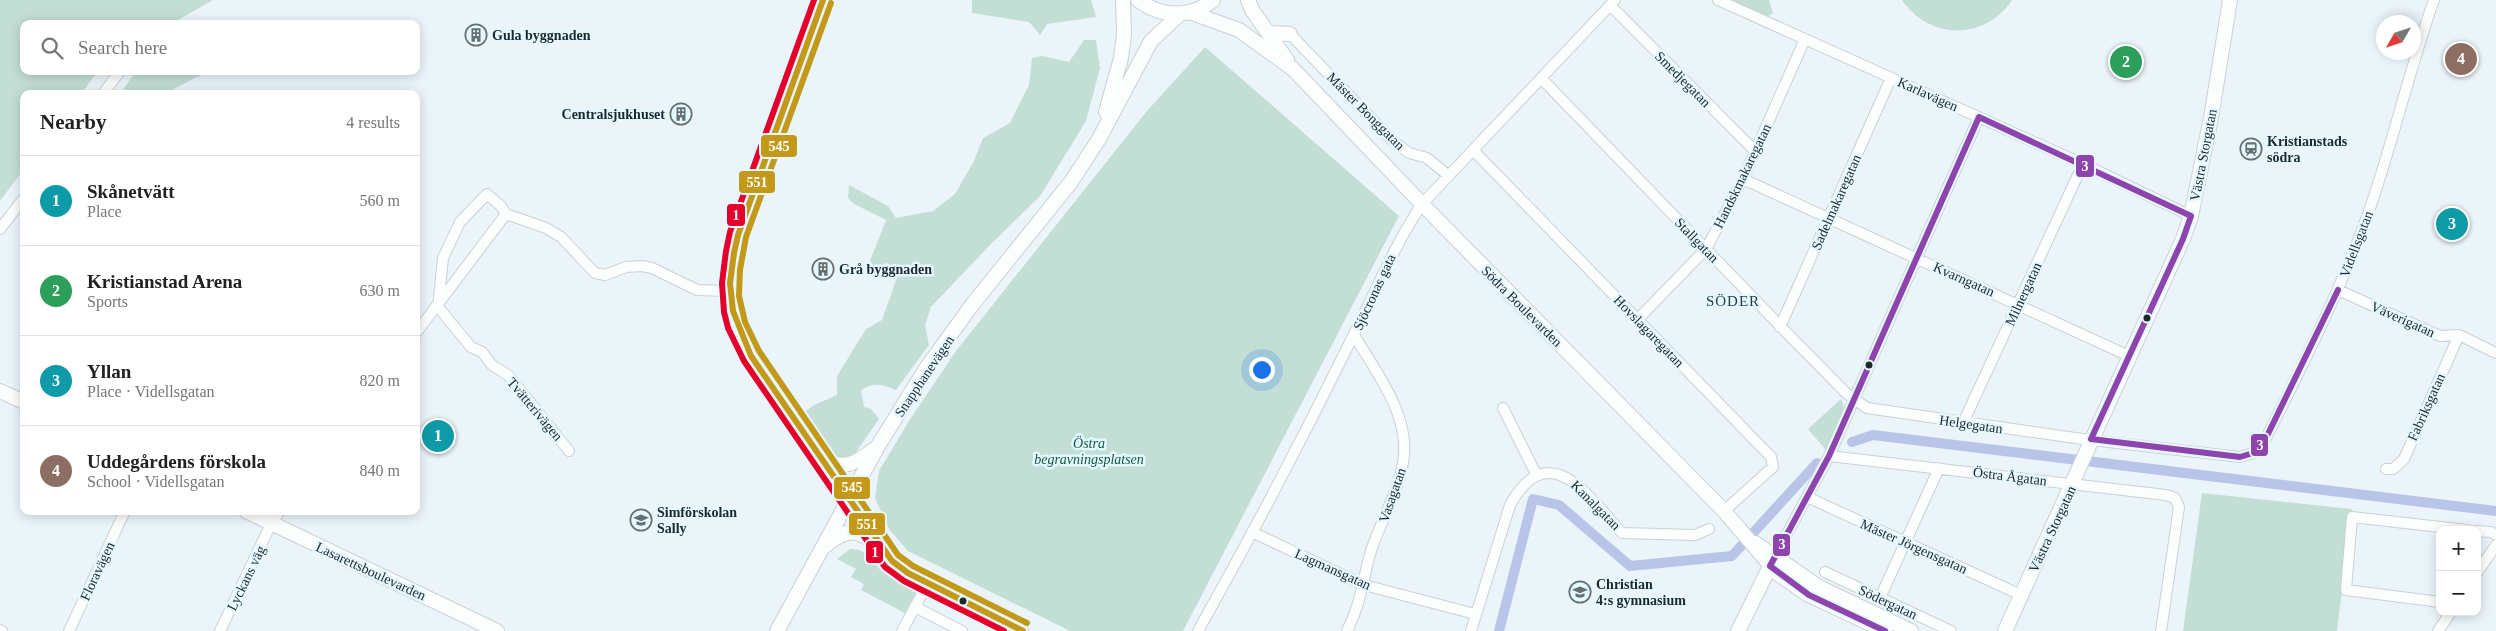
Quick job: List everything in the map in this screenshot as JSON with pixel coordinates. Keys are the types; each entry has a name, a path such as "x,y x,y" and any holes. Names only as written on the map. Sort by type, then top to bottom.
{"main road":[{"name":"Snapphanevägen","path":"1099,139 1121,58 1124,36 1123,0"},
{"name":"Södra Boulevarden","path":"1138,0 1148,7 1164,13 1185,13 1239,30 1293,69"},
{"name":"Snapphanevägen","path":"777,631 878,446 933,359 972,305 1071,182 1099,139 1151,41 1185,13 1206,6 1212,0"},
{"name":"Södra Boulevarden","path":"1248,0 1252,10 1293,69 1422,204 1724,511 1772,561 1788,582 1807,594 1885,631"},
{"name":"Västra Storgatan","path":"2005,631 2191,216 2211,118 2230,0"},
{"path":"1269,33 1290,34"},
{"path":"0,390 20,400"},
{"path":"822,457 835,465 847,466 856,463 878,446"},
{"name":"Lasarettsboulevarden","path":"254,515 497,631"},
{"path":"820,550 836,537 850,532 860,533 882,547"},
{"name":"Södra Boulevarden","path":"1772,561 1835,595 1911,631"},
{"path":"1738,631 1772,561"}],"street":[{"name":"Karlavägen","path":"1718,0 2083,164 2191,216"},
{"name":"Sjöcronas gata","path":"1198,631 1252,532 1354,335 1404,232 1422,204 1612,3"},
{"name":"Smedjegatan","path":"1612,3 1756,152"},
{"name":"Videllsgatan","path":"2089,444 2240,457 2253,453 2266,438 2338,290 2368,212 2433,4"},
{"name":"Mäster Bonggatan","path":"1290,34 1393,141 1409,153 1427,158 1449,176"},
{"name":"Handskmakaregatan","path":"1638,320 1706,248 1756,152 1805,39"},
{"path":"106,90 117,75"},
{"name":"Stallgatan","path":"1541,78 1780,327 1854,400"},
{"name":"Sadelmakaregatan","path":"1780,327 1891,78"},
{"path":"1772,561 1829,456 1979,117"},
{"name":"Hovslagaregatan","path":"1473,150 1773,461 1773,467 1724,511"},
{"name":"Milnergatan","path":"1963,423 2083,164"},
{"name":"Kvarngatan","path":"1743,179 2129,356"},
{"path":"438,306 443,258 460,222 487,194 501,206 506,214 546,228 561,237 589,268 600,275 611,274 626,267 642,266 696,290 728,291 735,320 744,343 822,457 848,499 892,561 908,573 1023,631"},
{"path":"0,229 20,203"},
{"path":"420,327 506,214"},
{"name":"Väverigatan","path":"2338,290 2440,336 2459,335 2496,353"},
{"name":"Tvätterivägen","path":"438,306 471,347 482,352 492,365 508,375 569,451"},
{"name":"Vasagatan","path":"1347,631 1358,609 1371,551 1403,467 1404,433 1394,402 1354,335"},
{"name":"Fabriksgatan","path":"2386,469 2393,469 2404,459 2459,335"},
{"name":"Helgegatan","path":"1854,400 1867,408 2089,444"},
{"path":"1471,631 1510,505 1519,489 1536,474 1503,408"},
{"name":"Östra Ågatan","path":"1829,456 1939,468 2075,478 2175,498 2178,507 2161,631"},
{"path":"1880,598 1939,468"},
{"name":"Kanalgatan","path":"1536,474 1566,475 1622,533 1695,535 1709,529"},
{"name":"Mäster Jörgensgatan","path":"1807,497 2021,595"},
{"name":"Floravägen","path":"69,631 123,515"},
{"name":"Lyckans väg","path":"220,631 271,524 277,515"},
{"path":"2436,527 2352,518 2346,590 2436,601"},
{"path":"2481,531 2492,532 2496,535"},
{"name":"Lagmansgatan","path":"1252,532 1364,585 1475,614"},
{"path":"2478,571 2496,545"},
{"name":"Södergatan","path":"1825,572 1952,631"},
{"path":"902,631 928,583"},
{"path":"915,607 962,631"},
{"path":"2438,631 2448,616"}],"green space":[{"path":"0,0 213,0 178,20 20,20 20,75 95,75 84,90 20,90 20,174 0,201"},
{"path":"972,0 1091,0 1096,17 1047,24 1040,35 1029,22 972,13"},
{"path":"1718,0 1769,0 1773,13 1763,20"},
{"path":"1902,0 2012,0 2001,13 1987,23 1972,29 1957,30 1927,23 1913,13"},
{"path":"1084,40 1096,40 1100,68 1086,121 1040,196 931,307 925,325 929,345 896,390 878,385 861,390 864,407 871,409 879,419 852,458 839,457 825,444 805,412 816,404 837,395 837,376 866,329 882,320 898,275 886,262 877,275 866,271 886,220 854,204 848,198 849,185 888,206 896,218 933,211 955,194 973,163 983,138 1010,123 1029,85 1032,58 1042,56 1069,62"},
{"name":"Östra begravningsplatsen","path":"1205,47 1399,216 1183,631 1070,631 908,551 889,529 875,498 879,471 909,421 956,351 1147,111"},
{"path":"133,75 201,75 172,90 123,90"},
{"path":"1841,399 1843,405 1842,418 1826,450 1808,429"},
{"path":"2202,493 2352,509 2337,631 2183,631"},
{"path":"850,549 856,549 864,553 882,571 916,593 905,613 861,590 864,584 851,577 856,569 837,559"}],"waterway":[{"path":"1852,442 1873,435 2496,511"},
{"path":"1499,631 1533,499 1559,505 1630,566 1732,556 1817,463"}],"transit line":[{"name":"1","path":"814,0 730,232 722,283 724,312 728,328 744,361 885,567 904,581 1004,631"},
{"name":"551","path":"823,0 738,235 730,283 733,311 751,356 892,561 908,573 1023,631"},
{"name":"545","path":"831,3 746,237 740,270 739,296 745,322 759,351 898,555 913,566 1027,623"},
{"name":"3","path":"1979,117 2191,216"},
{"name":"3","path":"1885,631 1809,595 1770,566 1829,456 1979,117"},
{"name":"3","path":"2091,439 2183,239 2191,216"},
{"name":"3","path":"2091,439 2240,457 2253,453 2266,438 2338,290"}],"place":[{"name":"Gula byggnaden","path":"476,35"},
{"name":"Uddegårdens förskola","path":"2461,59"},
{"name":"Kristianstad Arena","path":"2126,62"},
{"name":"Centralsjukhuset","path":"681,114"},
{"name":"Kristianstads södra","path":"2251,149"},
{"name":"Yllan","path":"2452,224"},
{"name":"Grå byggnaden","path":"823,269"},
{"name":"Skånetvätt","path":"438,436"},
{"name":"Simförskolan Sally","path":"641,520"},
{"name":"Christian 4:s gymnasium","path":"1580,592"}],"district":[{"name":"SÖDER","path":"1733,301"}]}
